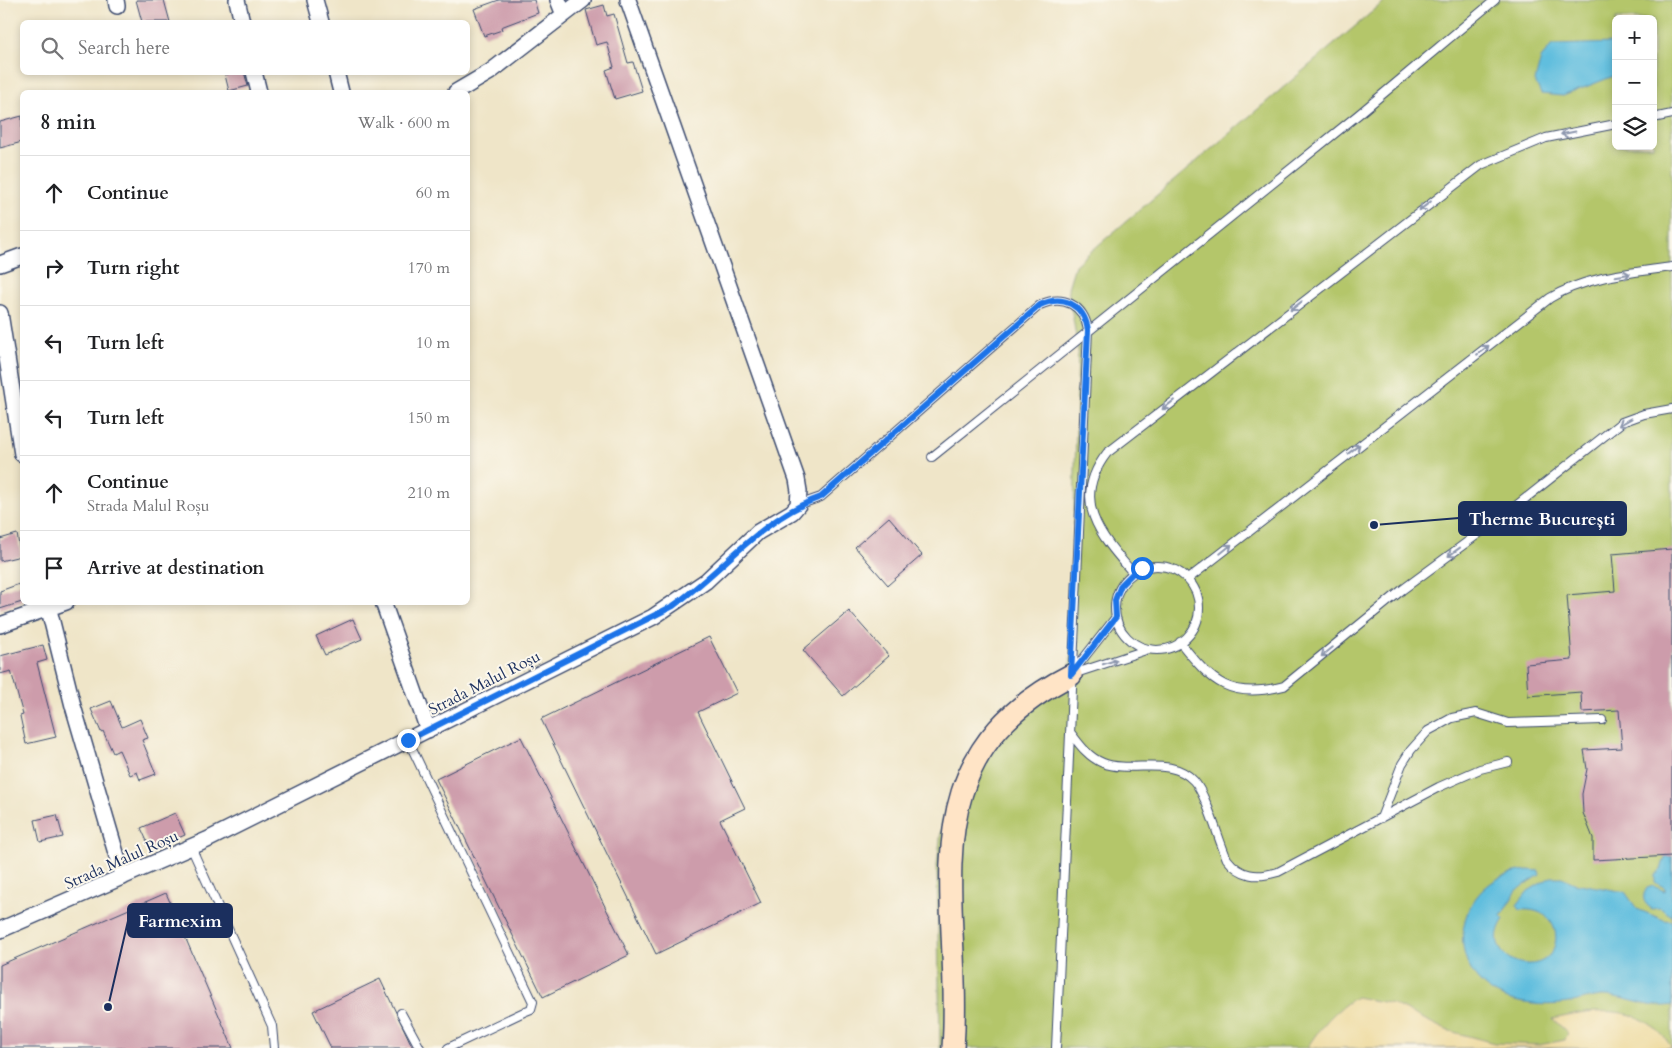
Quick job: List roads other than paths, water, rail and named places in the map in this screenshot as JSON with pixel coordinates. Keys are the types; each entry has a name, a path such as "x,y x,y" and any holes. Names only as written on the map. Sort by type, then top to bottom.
{"street":[{"path":"237,0 242,20"},
{"path":"315,0 320,20"},
{"path":"558,0 564,16"},
{"path":"459,90 490,72 583,0"},
{"path":"628,0 797,479 799,491 798,505"},
{"path":"255,75 258,90"},
{"path":"337,75 340,90"},
{"path":"0,264 20,257"},
{"path":"0,313 20,441"},
{"name":"Strada Malul Roșu","path":"0,930 192,847 673,606 706,581 758,532 792,512 798,505"},
{"path":"0,625 47,605 75,715 123,876"},
{"path":"384,605 428,730"},
{"path":"953,1048 950,860 957,807 975,764 999,730 1027,702 1071,675"}],"lane":[{"path":"932,457 1088,330 1360,114 1495,0"},
{"path":"1657,117 1672,114"},
{"path":"1133,573 1106,541 1095,522 1090,508 1089,495 1093,474 1107,453 1481,165 1546,138 1612,125"},
{"path":"1188,579 1565,288 1584,282 1672,267"},
{"path":"798,505 821,497 1040,305 1056,300 1065,300 1075,305 1086,320 1088,330 1071,675 1056,1048"},
{"path":"1180,642 1210,676 1228,687 1260,692 1284,686 1402,590 1512,509 1622,422 1644,414 1672,409"},
{"path":"1071,675 1149,649 1165,649 1180,642 1192,630 1198,612 1197,595 1188,579 1171,568 1162,566 1142,568 1133,573 1118,592 1115,600 1116,617 1128,638 1149,649"},
{"path":"1071,675 1116,617"},
{"path":"1381,818 1410,750 1428,730 1452,718 1476,713 1508,723 1520,724 1602,720"},
{"path":"1070,732 1091,756 1103,763 1169,768 1184,773 1195,782 1227,859 1233,866 1245,874 1261,877 1278,872 1455,780 1480,769 1508,762"},
{"path":"408,740 533,1002 531,1009 526,1012 448,1048"},
{"path":"192,847 272,1026 274,1048"},
{"path":"401,1013 420,1048"}],"water":[{"path":"1612,43 1612,77 1563,96 1541,94 1535,81 1541,58 1552,45"},
{"path":"1672,856 1672,916 1660,908 1652,909 1645,902 1644,894 1647,888 1653,886 1665,891 1665,888 1655,882 1655,875 1661,870 1665,857"},
{"path":"1528,870 1539,871 1540,875 1517,890 1501,916 1504,919 1498,933 1499,946 1505,955 1515,961 1527,964 1539,962 1549,956 1556,938 1555,929 1551,922 1541,913 1533,910 1520,910 1517,905 1528,891 1551,877 1562,877 1574,883 1625,892 1637,909 1664,920 1672,921 1672,1005 1654,1006 1610,996 1593,997 1561,1004 1532,1004 1511,1000 1487,988 1472,971 1464,951 1463,929 1470,908 1483,890 1502,876"}],"place":[{"name":"Therme București","path":"1374,525"},
{"name":"Farmexim","path":"108,1007"}]}
